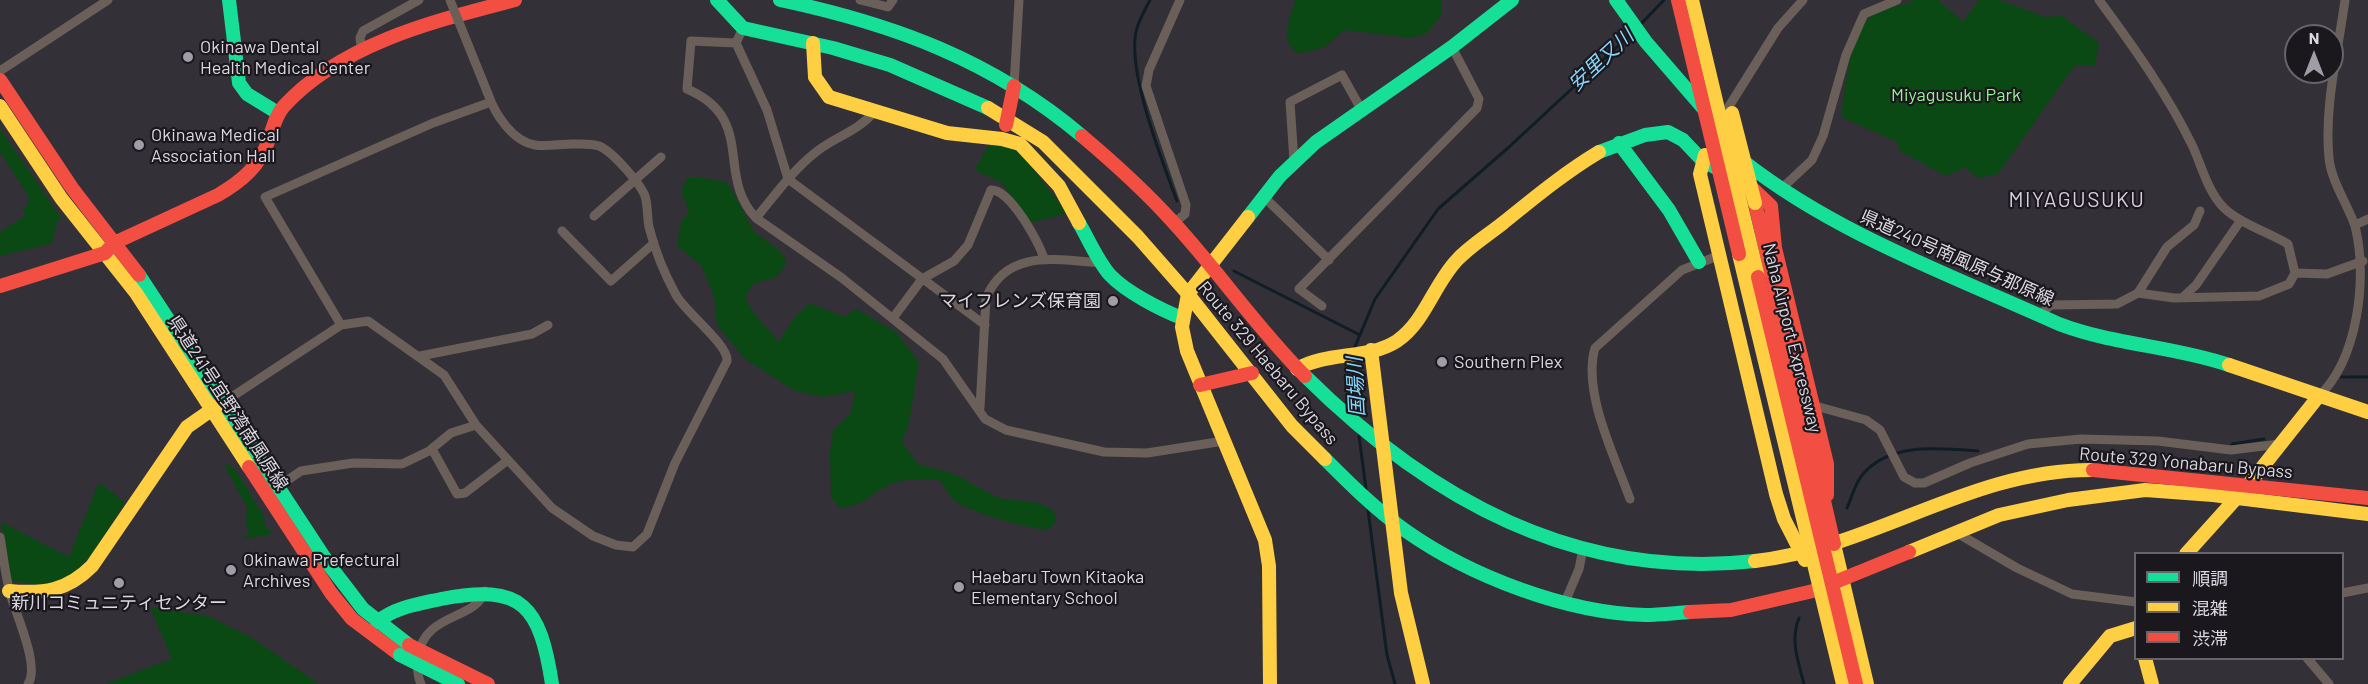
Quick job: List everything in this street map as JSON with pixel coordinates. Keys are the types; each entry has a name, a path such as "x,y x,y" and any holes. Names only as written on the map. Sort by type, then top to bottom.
{"main road":[{"path":"229,0 239,83 247,94 278,113"},
{"path":"0,286 106,247 241,182 256,167 266,149 278,113 304,87 362,52 431,24 515,0"},
{"path":"717,0 743,28"},
{"name":"Route 329 Haebaru Bypass","path":"780,0 894,29 962,58 1014,87 1096,147 1174,223 1298,369 1347,415 1383,446 1475,507 1516,527 1582,549 1637,561 1681,566 1747,564 1803,553 1832,538"},
{"path":"1270,684 1269,566 1265,540 1184,342 1182,318 1188,294 1263,196 1294,161 1361,109 1452,46 1512,0"},
{"name":"県道240号南風原与那原線","path":"1616,0 1646,42 1702,106 1737,155 1780,190 1814,212 1869,239 2091,336 2200,355 2318,397 2368,412"},
{"path":"1668,0 1834,684"},
{"name":"Naha Airport Expressway","path":"1678,0 1842,684"},
{"name":"Naha Airport Expressway","path":"1692,0 1856,684"},
{"path":"1705,0 1755,203 1867,684"},
{"name":"Route 329 Haebaru Bypass","path":"743,28 861,56 909,73 972,99 1009,119 1043,142 1097,193 1188,294 1292,426 1359,494 1392,520 1439,551 1476,570 1528,592 1565,602 1606,611 1667,615 1731,610 1813,591 1842,580"},
{"path":"813,44 815,77 821,89 829,97 946,133 1002,139 1020,144 1059,186 1101,263 1112,277 1150,303 1182,318"},
{"name":"県道241号宜野湾南風原線","path":"0,80 331,593 352,619 377,640 488,684"},
{"path":"1002,139 1009,119 1014,87"},
{"name":"県道241号宜野湾南風原線","path":"0,106 61,198 106,247 147,285 350,594 405,650 458,684"},
{"path":"1717,129 1702,160 1700,174 1776,494 1784,519 1803,553"},
{"path":"1298,369 1309,362 1386,347 1408,332 1447,272 1469,249 1574,167 1619,143 1668,132 1683,140 1702,160 1758,191 1771,206 1774,248 1829,473 1827,493 1833,526 1832,538"},
{"path":"1619,143 1669,210 1699,262"},
{"path":"0,274 106,247"},
{"path":"1368,351 1383,446 1401,593 1423,684"},
{"path":"1200,385 1252,373"},
{"path":"2188,552 2249,484 2318,397"},
{"path":"4,590 50,593 78,581 92,566 187,427 224,402"},
{"name":"Route 329 Yonabaru Bypass","path":"1832,538 1991,485 2055,472 2090,470 2249,484 2368,498"},
{"name":"Route 329 Yonabaru Bypass","path":"1842,580 2028,507 2145,490 2368,514"},
{"path":"377,622 386,614 414,605 460,594 497,592 516,600 533,616 543,635 552,684"},
{"path":"2070,684 2110,636 2134,629"},
{"path":"2146,660 2152,684"}],"street":[{"path":"0,71 108,0"},
{"path":"362,52 360,38 363,31 419,0"},
{"path":"224,402 341,325 368,321 444,375 476,425 552,508 593,536 616,545 633,547 647,534 675,463 728,355 723,347 695,321 677,297 658,260 645,196 635,180 599,146 587,144 536,145 525,142 512,133 489,98 450,0"},
{"path":"860,0 888,7 893,0"},
{"path":"1014,87 1019,0"},
{"path":"1174,223 1185,214 1186,204 1146,87 1149,70 1180,0"},
{"path":"1717,129 1729,105 1778,28 1803,0"},
{"path":"1780,190 1812,160 1823,136 1846,55 1864,14 1897,0"},
{"path":"2039,315 2051,305 2117,304 2138,294 2182,298 2259,296 2289,284 2295,273 2288,244 2241,220 2223,207 2212,190 2194,149 2135,48 2099,0"},
{"path":"2318,397 2338,370 2365,297 2363,261 2355,225 2329,161 2329,110 2345,0"},
{"path":"743,28 736,43 767,110 789,179 984,325"},
{"path":"736,43 691,41 687,89 701,94 717,108 728,124 740,193 747,208 756,218 842,278 943,359 980,408 985,419 1006,430 1104,452 1146,453 1224,441"},
{"path":"1322,306 1299,288 1478,108 1479,99 1452,46"},
{"path":"1294,161 1290,102 1342,75 1361,109"},
{"path":"341,325 265,197 489,98"},
{"path":"756,218 789,179 819,149 865,122 874,112"},
{"path":"594,216 661,157"},
{"path":"893,318 922,279 954,261 968,245 991,190 1001,192 1024,219 1044,259"},
{"path":"1263,196 1329,260"},
{"path":"2138,294 2167,247 2194,225 2200,211"},
{"path":"2355,225 2368,219"},
{"path":"2182,298 2196,285 2241,220"},
{"path":"562,231 611,281 654,243"},
{"path":"1630,499 1593,391 1591,360 1595,348 1682,270 1720,255"},
{"path":"980,408 986,298 992,283 1005,270 1026,261 1044,259 1101,263"},
{"path":"2295,273 2327,274 2363,261"},
{"path":"420,356 532,334 548,325"},
{"path":"1812,405 1866,420 1880,430 1904,477 1915,483 1924,483 1970,463 2028,444 2071,440 2158,441 2231,450 2280,444"},
{"path":"279,486 301,471 353,463 402,464 432,449 451,433 476,425"},
{"path":"432,449 457,494 465,493 508,460"},
{"path":"1957,533 2017,568 2072,594 2134,602"},
{"path":"0,537 4,590 19,615 31,672 28,684"},
{"path":"1565,602 1579,569 1582,549"},
{"path":"2344,593 2368,588"},
{"path":"421,684 417,666 423,640 441,621 476,604 485,591"},
{"path":"2309,660 2329,684"}],"green space":[{"path":"1295,0 1441,0 1441,16 1427,33 1411,38 1344,30 1325,47 1298,54 1287,42 1288,23"},
{"name":"Miyagusuku Park","path":"1912,0 1938,0 1963,22 1979,0 1999,0 2045,17 2062,16 2099,43 2095,65 2075,65 1998,174 1978,178 1966,167 1946,176 1900,151 1897,142 1841,117 1850,62 1859,33 1874,14 1910,3"},
{"path":"0,129 62,219 57,221 52,243 0,256 0,232 26,215 22,209 27,206 29,197 0,152"},
{"path":"1010,145 1022,155 1067,213 1031,223 1002,183 975,170 988,146"},
{"path":"699,177 728,183 754,232 778,249 787,261 778,276 753,284 745,298 753,312 779,342 793,319 810,303 844,317 856,309 896,332 919,362 909,423 902,442 918,464 954,474 998,498 1039,503 1054,511 1056,521 1049,530 985,515 961,505 948,493 940,480 920,479 893,483 861,503 840,508 831,498 830,454 833,430 851,413 855,391 822,397 793,390 744,358 717,325 714,296 701,265 677,246 681,222 689,211 681,192 687,178"},
{"path":"226,464 235,469 264,517 265,526 273,534 243,539 249,532 246,525 247,507 226,469"},
{"path":"99,482 125,503 81,567 68,577 52,583 34,584 11,580 1,522 69,557"},
{"path":"150,607 208,616 252,638 319,684 105,684 172,659"}],"waterway":[{"path":"1150,0 1138,25 1135,42 1136,63 1147,113 1177,201"},
{"name":"安里又川","path":"1640,25 1664,0"},
{"name":"国場川","path":"1354,349 1375,299 1438,209 1509,147 1633,32"},
{"path":"1234,271 1358,334"},
{"name":"国場川","path":"1353,358 1356,414"},
{"path":"2341,377 2368,377"},
{"name":"国場川","path":"1359,436 1366,489"},
{"path":"2232,444 2264,439"},
{"path":"1847,508 1863,474 1887,456 1917,449 1978,451"},
{"name":"国場川","path":"1368,510 1387,655 1395,684"},
{"path":"1799,618 1795,642 1804,684"}],"traffic: fast":[{"path":"229,0 239,83 247,94 278,113"},
{"path":"717,0 743,28 833,48 890,65 988,108"},
{"path":"780,0 862,21 940,48 1013,86 1048,109 1082,136"},
{"path":"1248,217 1280,176 1316,142 1452,47 1512,0"},
{"path":"1616,0 1646,42 1703,108"},
{"path":"1599,152 1645,135 1668,132 1683,140 1702,160 1725,173"},
{"path":"1619,143 1669,210 1699,262"},
{"path":"1743,161 1779,187 1855,232 2059,324 2101,337 2229,365"},
{"path":"1079,223 1110,275 1144,300 1182,318"},
{"path":"139,275 330,566 363,609 409,645"},
{"path":"1305,376 1353,420 1402,460 1455,494 1509,522 1567,544 1627,558 1689,564 1755,561"},
{"path":"1325,459 1374,506 1406,531 1459,563 1489,577 1552,599 1615,613 1645,615 1690,612"},
{"path":"377,622 399,609 441,599 469,595 509,598 523,606 533,619 541,636 552,684"},
{"path":"400,655 458,684"}],"traffic: slow":[{"path":"1692,0 1758,277"},
{"path":"813,43 815,77 829,97 947,133 1002,139 1020,144 1059,186 1079,223"},
{"path":"0,106 61,198 136,293 249,467"},
{"path":"988,108 1043,142 1138,237 1188,294 1292,426 1325,459"},
{"path":"1732,113 1755,203"},
{"path":"1297,369 1321,360 1373,351 1397,341 1415,324 1442,280 1462,255 1550,186 1599,152"},
{"path":"1705,155 1700,174 1776,494 1784,519 1805,560"},
{"path":"1248,217 1188,294 1182,327 1187,351 1265,540 1269,566 1270,684"},
{"path":"1739,254 1843,684"},
{"path":"1371,350 1401,593 1423,684"},
{"path":"2229,365 2368,412"},
{"path":"2188,552 2249,484 2318,397"},
{"path":"9,591 33,592 64,586 92,566 187,427 217,406"},
{"path":"1755,561 1798,553 1841,541 1964,495 2006,482 2049,473 2093,470"},
{"path":"1909,552 1999,515 2068,500 2145,490 2213,495 2368,514"},
{"path":"1834,544 1867,684"},
{"path":"2070,684 2110,636 2134,629"},
{"path":"2146,660 2152,684"}],"traffic: jam":[{"path":"218,195 249,172 261,157 277,117 284,106 307,84 333,66 391,37 515,0"},
{"path":"1678,0 1739,254"},
{"path":"0,80 72,188 139,275"},
{"path":"1006,125 1014,86"},
{"path":"1082,136 1129,178 1190,241 1287,358 1305,376"},
{"path":"1750,186 1771,206 1775,248 1827,464 1827,495"},
{"path":"114,243 218,195"},
{"path":"1755,203 1834,544"},
{"path":"0,286 105,253 114,243"},
{"path":"1758,277 1856,684"},
{"path":"1200,385 1252,373"},
{"path":"249,467 331,593 352,619 400,655"},
{"path":"2093,470 2368,498"},
{"path":"1690,612 1731,610 1813,591 1909,552"},
{"path":"409,645 488,684"}],"place":[{"name":"Okinawa Dental Health Medical Center","path":"188,57"},
{"name":"Okinawa Medical Association Hall","path":"139,145"},
{"name":"マイフレンズ保育園","path":"1113,301"},
{"name":"Southern Plex","path":"1442,362"},
{"name":"Okinawa Prefectural Archives","path":"231,570"},
{"name":"新川コミュニティセンター","path":"119,583"},
{"name":"Haebaru Town Kitaoka Elementary School","path":"959,587"}],"district":[{"name":"MIYAGUSUKU","path":"2077,200"}]}
